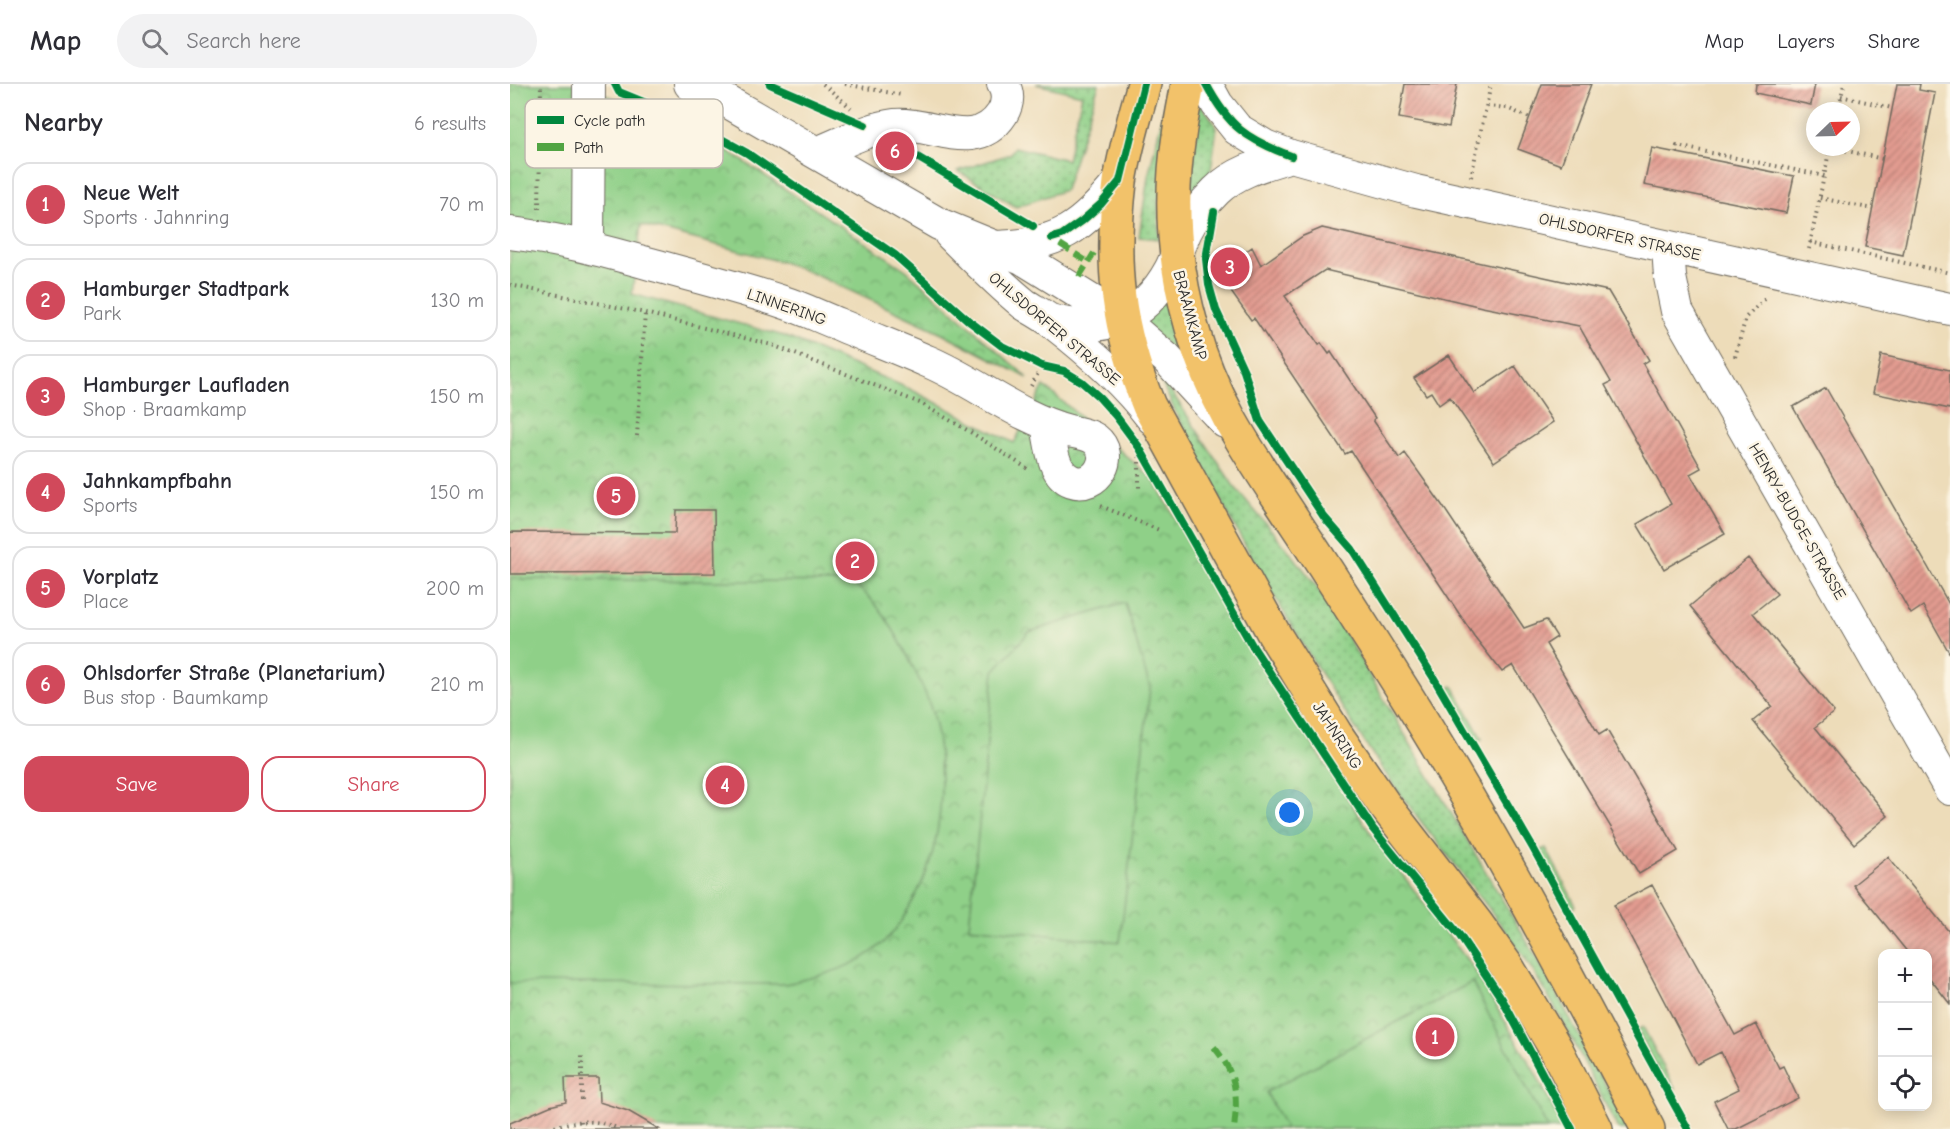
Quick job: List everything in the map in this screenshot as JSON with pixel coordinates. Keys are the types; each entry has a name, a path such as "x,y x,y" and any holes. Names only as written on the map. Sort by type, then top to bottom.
{"main road":[{"path":"1121,319 1117,291 1116,254 1120,181 1144,84"},
{"name":"BRAAMKAMP","path":"1188,84 1178,138 1175,186 1176,257 1199,351 1218,399 1242,444 1405,692 1496,848 1648,1129"},
{"name":"JAHNRING","path":"1121,319 1136,374 1151,449 1383,803 1506,965 1556,1049 1596,1129"}],"street":[{"path":"589,84 589,99"},
{"name":"OHLSDORFER STRASSE","path":"690,84 716,95 939,224 1022,258 1121,319 1189,381 1242,444"},
{"path":"817,153 881,128 897,125 916,126 966,136 975,135 994,124 1006,107 1008,96 1003,84"},
{"name":"OHLSDORFER STRASSE","path":"1206,84 1217,104 1237,129 1265,146 1291,156 1416,191 1950,309"},
{"path":"1050,320 1069,326 1091,327 1121,319 1137,310 1161,284 1176,257 1187,229 1217,190 1241,173 1291,156"},
{"path":"588,168 588,246"},
{"path":"995,247 1025,246 1062,235 1101,204 1120,181"},
{"name":"OHLSDORFER STRASSE","path":"939,224 1003,286 1050,320 1087,351 1134,397 1151,449"},
{"name":"LINNERING","path":"524,234 588,246 784,302 930,362 1047,425"},
{"name":"HENRY-BUDGE-STRASSE","path":"1668,247 1670,277 1677,311 1950,789"}],"path":[{"path":"539,99 541,84"},
{"path":"823,84 855,111"},
{"path":"1466,202 1491,84"},
{"path":"1840,102 1844,84"},
{"path":"1841,96 1892,108"},
{"path":"1487,106 1507,108 1530,118"},
{"path":"1676,153 1677,146 1825,176"},
{"path":"1860,154 1883,159"},
{"path":"1723,162 1725,156"},
{"path":"1724,392 1746,317 1798,275 1810,242 1828,156"},
{"path":"1770,172 1771,165"},
{"path":"524,234 531,168"},
{"path":"1820,198 1873,210"},
{"path":"1810,242 1950,273"},
{"path":"510,285 645,313 772,345 920,403 1031,471"},
{"path":"637,436 645,313"},
{"path":"1139,488 1151,449"},
{"path":"1098,505 1159,530"},
{"path":"582,1053 582,1100"},
{"path":"581,1121 582,1129"},
{"path":"549,1129 560,1124 581,1121 603,1123 619,1129"}],"green space":[{"path":"510,84 572,84 618,99 525,99 525,168 723,168 723,149 906,270 1028,378 942,333 814,274 782,262 641,225 632,294 784,336 910,389 1014,443 1044,386 1153,479 1247,643 1367,828 1474,969 1536,1074 1564,1129 510,1129"},
{"path":"1036,84 1099,84 1065,190 1016,207 958,171 1010,154 1015,147 1067,160 1082,95"},
{"path":"1170,84 1174,84 1158,203 1159,239 1139,237 1148,177"},
{"path":"1199,101 1217,127 1210,177 1189,201 1187,191"},
{"path":"1168,294 1194,370 1144,324"},
{"path":"1163,379 1233,485 1320,591 1545,972 1629,1129 1618,1129 1561,1018 1522,954 1383,770 1327,683 1229,515 1161,381"},
{"path":"510,579 850,582 869,597 896,634 923,688 934,720 940,764 940,808 933,852 917,893 889,937 873,951 850,965 785,984 510,983"},
{"path":"1125,603 1150,688 1120,942 969,927 994,671 1029,632"},
{"path":"1453,686 1482,739 1476,743 1446,690"},
{"path":"1546,848 1576,906 1569,911 1539,851"},
{"path":"1472,982 1548,1129 1286,1129 1266,1092"},
{"path":"1643,1027 1675,1089 1670,1092 1637,1030"}],"building":[{"path":"1405,84 1457,84 1449,127 1399,118"},
{"path":"1542,84 1591,84 1561,165 1518,149"},
{"path":"1756,84 1815,84 1812,102 1806,102 1806,104 1755,93"},
{"path":"1897,84 1920,84 1919,90 1935,93 1903,255 1865,247"},
{"path":"1652,148 1794,176 1786,213 1644,185"},
{"path":"1322,228 1608,291 1649,360 1643,364 1701,468 1690,474 1725,534 1664,569 1637,524 1671,504 1605,385 1611,382 1579,326 1482,307 1325,270 1285,296 1319,345 1321,343 1329,354 1331,352 1399,458 1405,453 1524,628 1546,620 1557,637 1546,644 1599,735 1607,730 1678,851 1639,874 1513,665 1502,672 1474,636 1351,451 1345,454 1254,318 1251,320 1217,272 1252,247 1261,265 1303,236"},
{"path":"1449,355 1474,393 1515,366 1553,422 1494,462 1450,397 1439,405 1431,392 1426,395 1414,378"},
{"path":"1881,355 1950,370 1950,409 1873,393"},
{"path":"1826,388 1950,606 1950,654 1923,606 1911,614 1793,407"},
{"path":"676,510 714,510 715,573 510,574 510,532 675,533"},
{"path":"1748,558 1777,594 1753,613 1834,712 1815,727 1888,816 1854,844 1753,721 1772,706 1690,606"},
{"path":"1888,857 1950,933 1950,1004 1932,981 1932,949 1905,949 1853,885"},
{"path":"1652,885 1735,1035 1756,1024 1779,1068 1783,1066 1798,1098 1736,1129 1728,1129 1714,1101 1739,1089 1721,1052 1697,1064 1614,905"},
{"path":"565,1078 598,1078 599,1102 628,1111 659,1129 510,1129 510,1123 550,1106 566,1102"}],"marked path":[{"path":"1060,244 1088,262"},
{"path":"1079,277 1094,253"},
{"path":"1214,1047 1222,1057 1234,1085 1236,1105 1234,1129"}],"cycle path":[{"path":"615,84 619,92 636,99"},
{"path":"770,84 865,125"},
{"path":"1052,238 1062,235 1082,221 1101,204 1120,181 1144,84"},
{"path":"1206,84 1214,99 1240,130 1262,144 1291,156"},
{"path":"887,139 1033,226"},
{"path":"723,140 747,153 895,255 969,321 1002,346 1042,366 1064,371 1082,382 1116,416 1139,447 1253,647 1373,829 1460,936 1502,999 1572,1129"},
{"path":"1214,212 1206,259 1209,285 1216,310 1244,371 1260,421 1324,517 1352,549 1432,675 1533,848 1688,1129"}],"place":[{"name":"Ohlsdorfer Straße (Planetarium)","path":"895,151"},
{"name":"Hamburger Laufladen","path":"1230,267"},
{"name":"Vorplatz","path":"616,496"},
{"name":"Hamburger Stadtpark","path":"855,561"},
{"name":"Jahnkampfbahn","path":"725,785"},
{"name":"Neue Welt","path":"1435,1037"}]}
